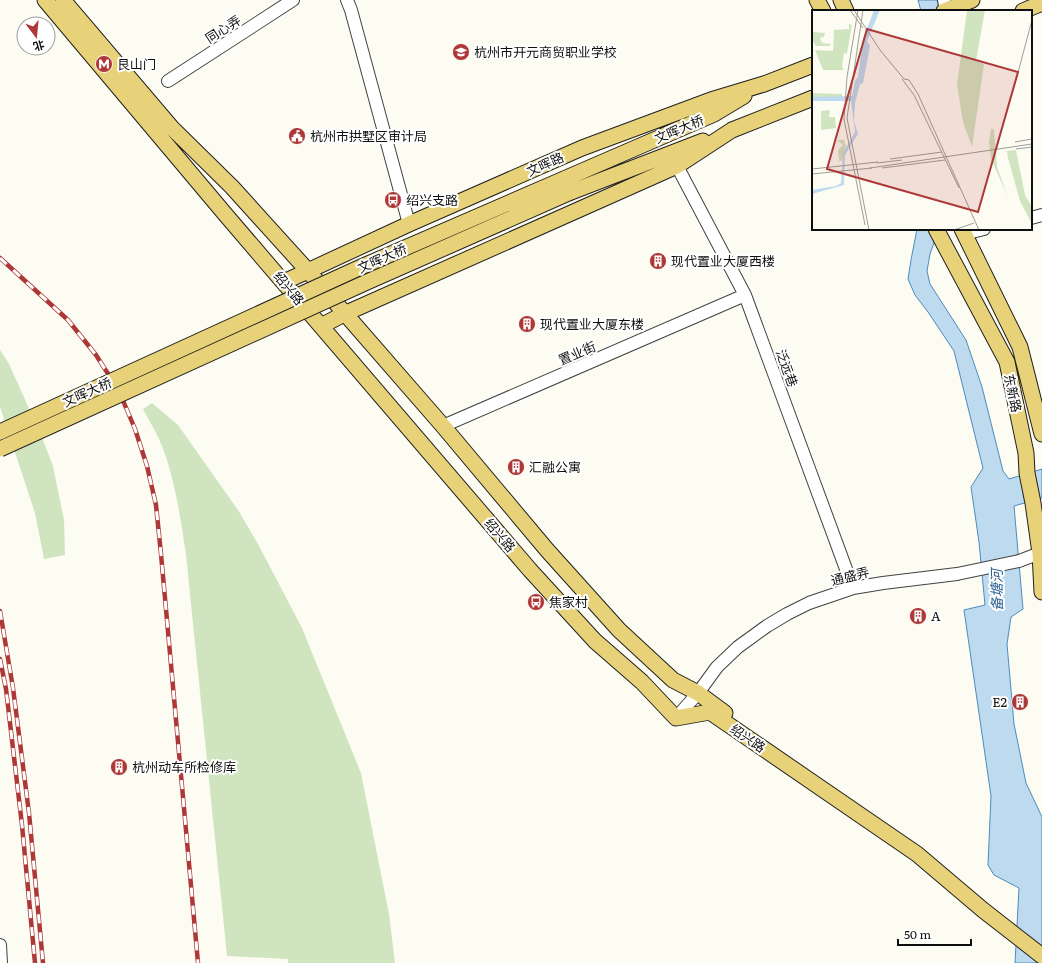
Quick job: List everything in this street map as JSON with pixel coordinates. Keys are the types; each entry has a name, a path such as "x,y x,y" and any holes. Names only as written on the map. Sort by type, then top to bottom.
{"main road":[{"name":"绍兴路","path":"45,0 225,214 530,570 595,641 642,682 676,718 710,712 917,854 983,910 1042,944"},
{"name":"绍兴路","path":"63,0 172,128 232,187 308,271 443,426 547,550 619,630 673,680 698,693 721,711 925,849 1042,956"},
{"path":"817,0 822,10"},
{"path":"841,0 846,10"},
{"path":"944,7 972,0"},
{"path":"1026,10 1042,4"},
{"name":"文晖路","path":"284,282 409,224 582,148 711,100 764,84 812,65"},
{"name":"文晖大桥","path":"0,432 361,267 714,114 764,84"},
{"path":"321,326 344,314 677,166 732,130 812,98"},
{"name":"文晖大桥","path":"0,449 366,282 571,192 732,130"},
{"name":"东新路","path":"963,231 1020,347 1042,434"},
{"name":"东新路","path":"938,233 1007,362 1026,453 1027,473 1040,553 1042,592"}],"street":[{"name":"同心弄","path":"168,81 293,0"},
{"path":"347,0 409,224"},
{"name":"泛远巷","path":"677,166 745,295 853,588"},
{"path":"1032,218 1042,215"},
{"path":"963,231 974,230"},
{"name":"置业街","path":"443,426 745,295"},
{"name":"通盛弄","path":"676,718 698,693 717,667 738,647 767,626 809,603 853,588 957,574 1019,560 1040,553"},
{"path":"0,945 1,963"}],"green space":[{"path":"0,350 9,364 41,435 53,466 64,520 65,555 44,559 35,513 0,407"},
{"path":"152,403 178,425 238,510 258,544 302,628 361,773 389,914 395,963 288,963 288,959 227,956 186,555 176,496 165,453 143,409"}],"water":[{"path":"918,0 937,0 940,10 921,10"},
{"name":"备塘河","path":"917,230 939,230 930,254 927,271 930,284 966,340 982,387 1003,471 1009,479 1042,469 1042,498 1014,506 1023,609 1011,617 1007,644 1014,724 1026,783 1042,817 1042,963 1015,963 1019,888 994,875 988,865 991,796 964,610 985,605 979,542 971,487 983,468 954,351 915,295 908,279"}],"railway":[{"path":"0,258 68,320 96,355 119,391 135,429 147,466 156,505 198,963"},
{"path":"0,611 13,688 29,813 43,963"},
{"path":"0,659 6,689 22,825 35,963"}],"place":[{"name":"杭州市开元商贸职业学校","path":"461,52"},
{"name":"艮山门","path":"104,64"},
{"name":"杭州市拱墅区审计局","path":"297,136"},
{"name":"绍兴支路","path":"393,200"},
{"name":"现代置业大厦西楼","path":"658,261"},
{"name":"现代置业大厦东楼","path":"527,324"},
{"name":"汇融公寓","path":"516,467"},
{"name":"焦家村","path":"536,602"},
{"name":"A","path":"918,616"},
{"name":"E2","path":"1020,702"},
{"name":"杭州动车所检修库","path":"119,767"}]}
